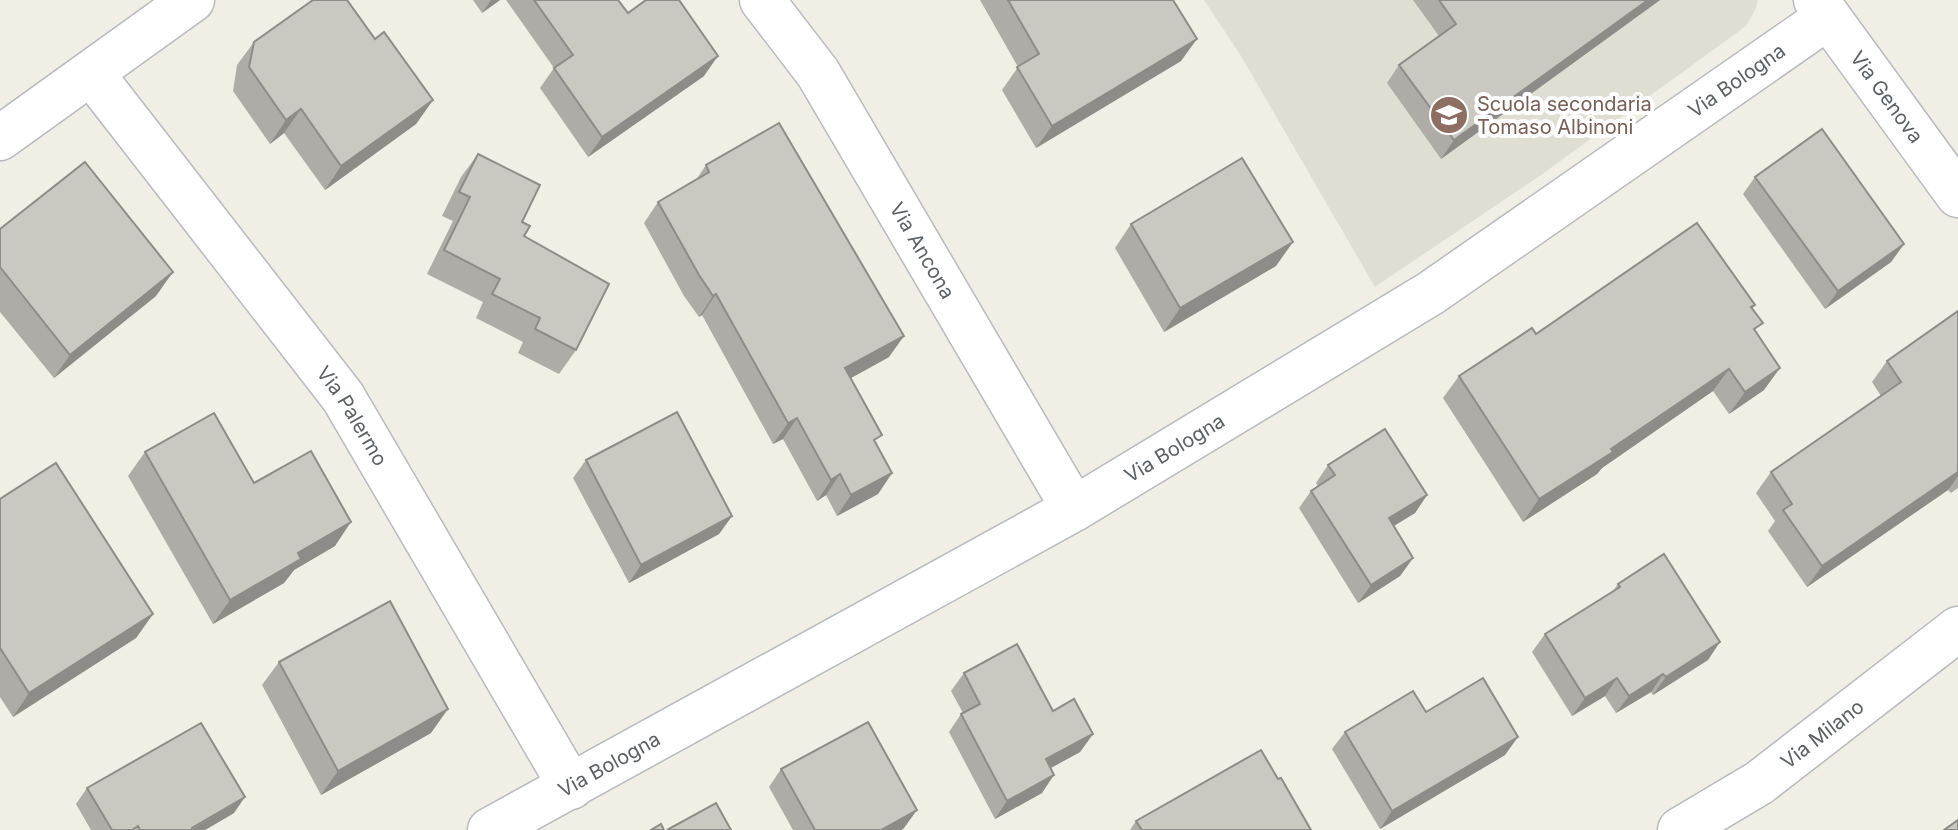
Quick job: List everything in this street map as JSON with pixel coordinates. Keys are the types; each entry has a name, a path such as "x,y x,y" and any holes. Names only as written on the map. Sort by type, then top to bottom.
{"street":[{"path":"0,138 192,0"},
{"name":"Via Ancona","path":"762,0 818,73 1074,509"},
{"name":"Via Bologna","path":"490,830 1074,509 1431,293 1822,8"},
{"name":"Via Genova","path":"1822,8 1958,195"},
{"name":"Via Palermo","path":"92,74 343,397 571,787"},
{"name":"Via Milano","path":"1680,830 1759,783 1958,629"}],"shaded area":[{"name":"Scuola secondaria Tomaso Albinoni","path":"1204,0 1758,0 1746,26 1541,175 1375,287 1241,56"}],"building":[{"path":"313,0 347,0 375,39 384,32 433,100 341,166 301,109 286,120 249,67 254,42"},
{"path":"534,0 618,0 628,13 646,0 679,0 718,56 602,137 554,68 573,55"},
{"path":"1008,0 1173,0 1197,39 1052,126 1017,67 1039,54"},
{"path":"1439,0 1648,0 1454,140 1399,65 1456,24"},
{"path":"779,123 904,336 845,368 882,435 874,440 892,473 851,495 840,474 831,480 797,418 788,423 716,294 713,296 699,275 658,202 709,172 706,165"},
{"path":"1822,129 1904,244 1838,291 1755,177"},
{"path":"478,154 540,185 522,222 530,226 524,236 609,284 576,350 535,329 540,318 492,294 500,279 444,250 470,197 459,192"},
{"path":"1242,158 1293,242 1180,308 1131,224"},
{"path":"85,162 173,272 70,355 0,267 0,229"},
{"path":"1697,223 1755,305 1751,307 1763,323 1754,329 1780,368 1745,392 1729,369 1611,449 1613,452 1539,499 1459,376 1532,328 1536,334"},
{"path":"1958,311 1958,472 1822,566 1783,510 1792,504 1771,472 1901,382 1887,361"},
{"path":"677,412 732,516 641,565 586,460"},
{"path":"214,413 254,483 311,451 351,522 298,553 301,559 230,600 145,452"},
{"path":"1385,429 1427,495 1389,518 1413,558 1371,585 1311,491 1335,475 1328,465"},
{"path":"56,463 153,614 29,693 0,648 0,499"},
{"path":"1664,554 1720,642 1666,677 1663,674 1629,696 1617,678 1585,698 1545,634 1620,587 1618,584"},
{"path":"390,601 448,709 338,771 279,662"},
{"path":"1017,644 1053,711 1074,699 1093,734 1046,759 1054,775 1007,801 961,714 980,704 964,673"},
{"path":"1483,678 1518,737 1392,811 1345,732 1413,691 1426,712"},
{"path":"868,722 917,810 881,830 815,830 781,769"},
{"path":"201,723 245,797 193,830 140,830 138,826 132,830 112,830 87,788"},
{"path":"1261,750 1311,830 1142,830 1136,821"},
{"path":"716,803 731,830 667,830"},
{"path":"1958,820 1958,830 1944,830"}],"place":[{"name":"Scuola secondaria Tomaso Albinoni","path":"1449,115"}]}
